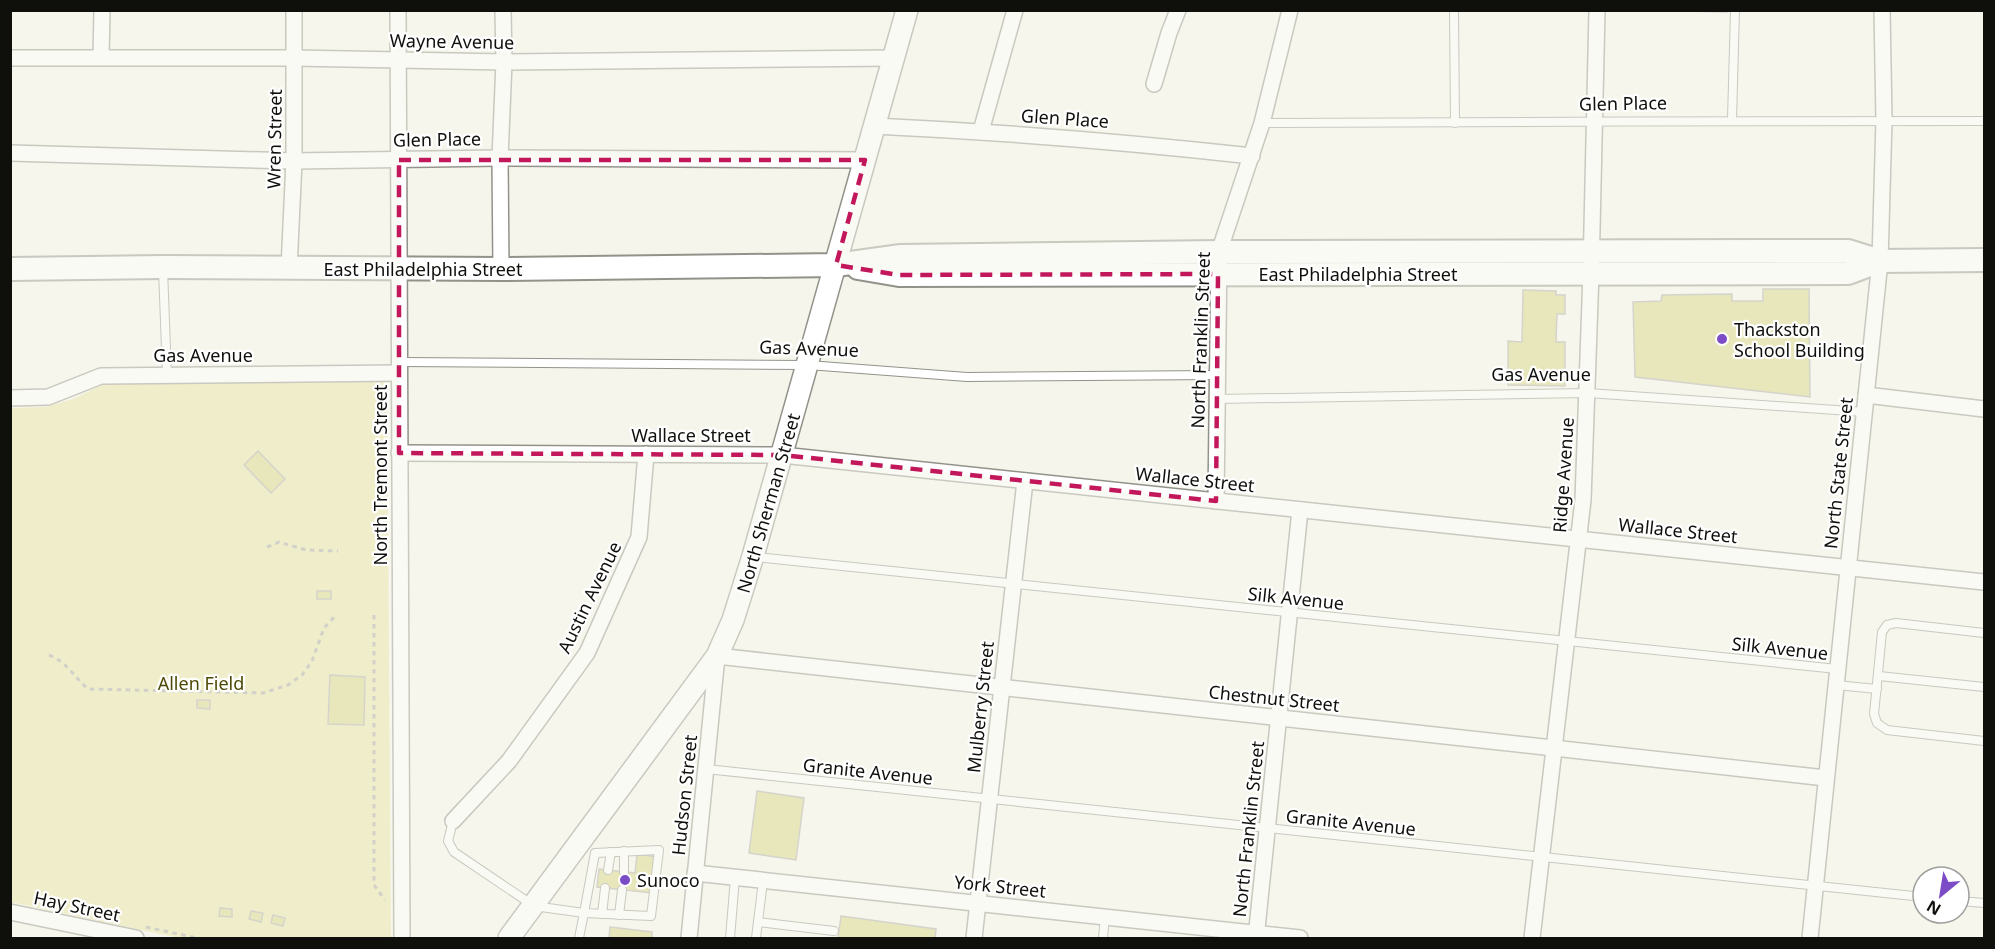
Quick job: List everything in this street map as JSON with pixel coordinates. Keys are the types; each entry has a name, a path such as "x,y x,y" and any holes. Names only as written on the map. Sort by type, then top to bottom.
{"main road":[{"name":"North Sherman Street","path":"509,939 717,656 733,620 808,365 907,10"},
{"name":"East Philadelphia Street","path":"10,269 162,267 501,269 836,265 899,275 1218,263 1592,262 1848,251 1880,261 1984,260"}],"street":[{"path":"101,57 102,10"},
{"name":"Wren Street","path":"289,269 294,161 294,10"},
{"name":"North Tremont Street","path":"398,10 402,939"},
{"path":"501,269 500,158 504,62 503,10"},
{"path":"981,131 1015,10"},
{"path":"1154,84 1178,10"},
{"name":"North Franklin Street","path":"1216,501 1218,263 1262,123 1290,10"},
{"name":"Ridge Avenue","path":"1532,939 1579,539 1586,459 1597,10"},
{"name":"North State Street","path":"1810,939 1880,261 1884,120 1882,10"},
{"name":"Wayne Avenue","path":"10,58 294,58 504,62 893,58"},
{"name":"Glen Place","path":"874,126 981,131 1145,144 1252,156"},
{"name":"Glen Place","path":"10,153 294,161 500,158 865,160"},
{"name":"Gas Avenue","path":"10,398 48,397 101,376 399,368"},
{"path":"1866,395 1984,409"},
{"name":"Wallace Street","path":"399,453 782,455 1984,582"},
{"name":"Austin Avenue","path":"453,821 509,761 587,653 639,537 644,500 646,454"},
{"name":"Mulberry Street","path":"974,939 1025,481"},
{"name":"North Franklin Street","path":"1256,936 1300,510"},
{"name":"Chestnut Street","path":"717,656 1826,778"},
{"name":"Hudson Street","path":"688,939 717,656"},
{"name":"York Street","path":"695,873 1300,939"},
{"name":"Hay Street","path":"10,912 136,939"}],"lane":[{"path":"1454,10 1455,123"},
{"path":"1732,120 1735,10"},
{"name":"Glen Place","path":"1262,123 1984,121"},
{"path":"162,267 167,375"},
{"name":"Gas Avenue","path":"399,368 808,365 967,377 1217,375"},
{"name":"Gas Avenue","path":"1217,399 1588,393 1864,412"},
{"name":"Silk Avenue","path":"753,556 1837,669"},
{"path":"1984,633 1896,623 1887,626 1882,632 1874,714 1877,723 1887,730 1984,741"},
{"path":"1879,676 1984,687"},
{"path":"1836,685 1877,689"},
{"name":"Granite Avenue","path":"706,769 1911,896"},
{"path":"453,821 448,841 454,852 534,906 584,913 651,916 659,850 573,854"},
{"path":"624,850 624,872"},
{"path":"608,870 610,852"},
{"path":"579,939 595,853"},
{"path":"730,939 735,878"},
{"path":"756,939 763,881"},
{"path":"602,914 605,888"},
{"path":"619,915 622,890"},
{"path":"1103,939 1106,917"},
{"path":"758,922 834,931"}],"path":[{"path":"267,548 279,542 306,550 338,550"},
{"path":"49,655 61,660 88,689 263,693 288,685 302,675 312,662 324,628 337,614"},
{"path":"374,615 374,885 385,900 385,910"}],"highlighted area":[{"path":"399,160 865,160 836,265 899,275 1218,274 1216,501 782,455 399,453"}],"green space":[{"name":"Allen Field","path":"387,382 391,938 179,938 11,902 10,408 46,407 73,399 104,384"}],"building":[{"path":"1646,10 1727,10 1727,12"},
{"name":"Thackston School Building","path":"1763,289 1809,289 1810,397 1635,377 1633,302 1661,301 1662,295 1732,294 1732,301 1763,301"},
{"path":"1523,290 1556,291 1556,295 1565,295 1565,314 1557,314 1556,342 1565,342 1565,386 1508,385 1508,341 1522,342"},
{"path":"258,451 285,479 271,493 244,465"},
{"path":"317,591 331,591 331,599 317,599"},
{"path":"330,675 365,677 364,725 328,724"},
{"path":"197,700 210,700 210,709 197,708"},
{"path":"757,791 804,798 796,860 749,853"},
{"name":"Sunoco","path":"637,854 656,857 652,893 597,887 599,869 635,873"},
{"path":"220,908 232,909 232,917 219,916"},
{"path":"251,911 263,913 261,922 249,919"},
{"path":"273,915 285,918 283,926 271,923"},
{"path":"841,916 936,929 935,938 838,938"},
{"path":"610,927 652,932 652,938 609,938"}],"place":[{"name":"Thackston School Building","path":"1722,339"},
{"name":"Sunoco","path":"625,880"}]}
